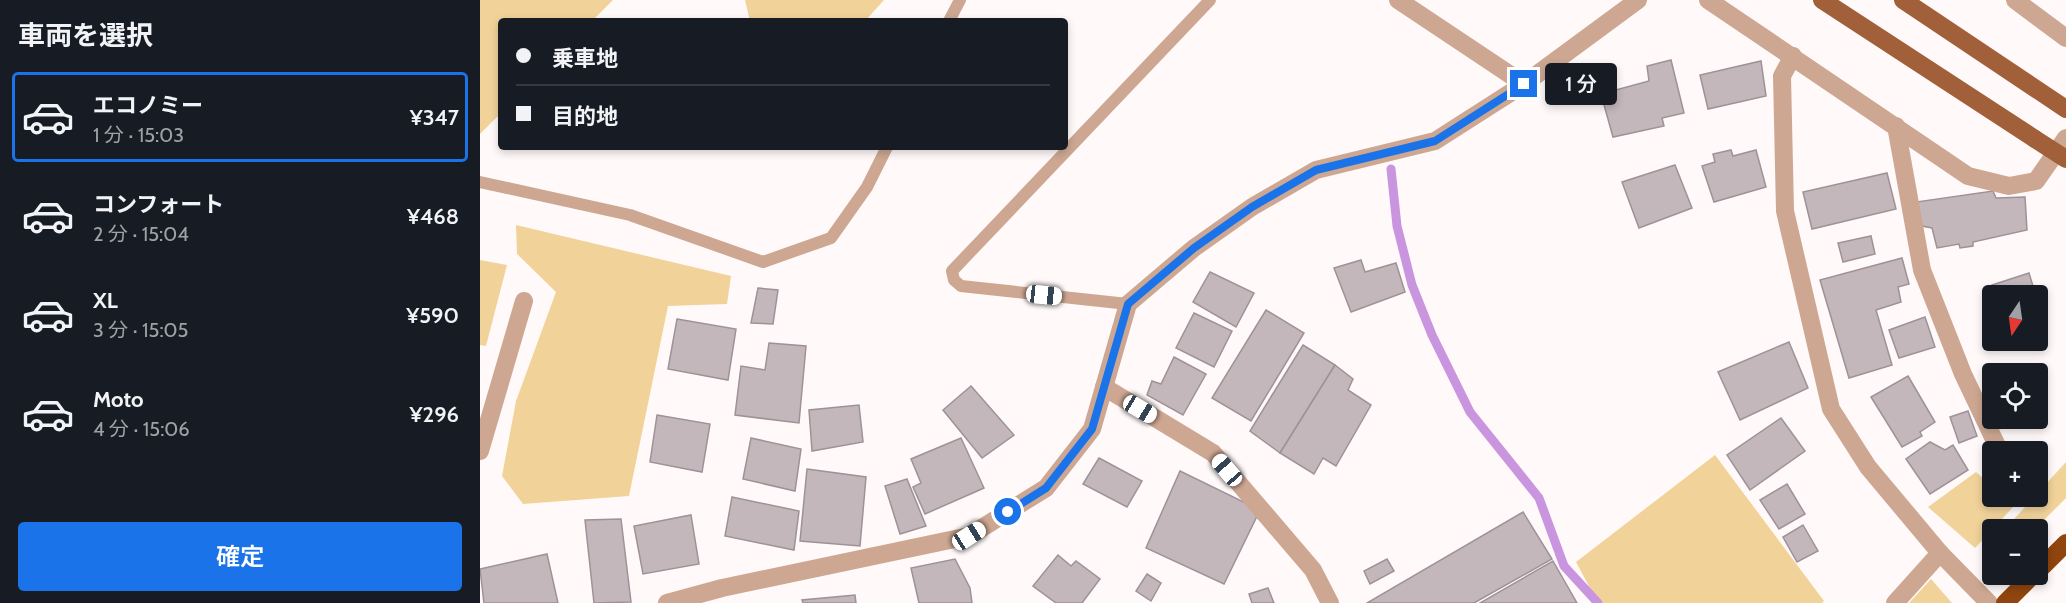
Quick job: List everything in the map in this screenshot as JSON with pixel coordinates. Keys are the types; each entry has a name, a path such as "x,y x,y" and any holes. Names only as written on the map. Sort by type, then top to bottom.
{"highway":[{"path":"2048,561 2066,543"},
{"path":"2005,603 2024,585"}],"main road":[{"path":"1822,0 2066,159"},
{"path":"1903,0 2062,106"}],"street":[{"path":"1398,0 1524,84"},
{"path":"667,603 722,588 969,536 1046,488 1092,429 1128,304 1194,248 1252,207 1316,170 1435,141 1524,84 1638,0"},
{"path":"1708,0 1968,176 2009,186 2036,181 2066,138"},
{"path":"2015,0 2066,38"},
{"path":"1793,56 1782,76 1785,211 1831,409 1868,467 1940,553 1989,603"},
{"path":"1896,126 1922,270 1963,374 1995,441"},
{"path":"480,451 524,301"},
{"path":"1104,387 1213,453 1312,570 1330,603"},
{"path":"1896,603 1940,553"}],"lane":[{"path":"951,18 960,0"},
{"path":"1068,149 1210,0"},
{"path":"480,182 630,215 763,262 831,237 867,187 885,150"},
{"path":"1067,150 952,271 954,280 961,286 1128,304"}],"shaded area":[{"path":"480,0 613,0 595,18 498,18 498,116 480,134"},
{"path":"745,0 884,0 868,18 749,18"},
{"path":"516,225 731,276 727,304 668,306 629,496 523,504 502,476 516,401 556,292 517,254"},
{"path":"480,260 507,265 486,346 480,345"},
{"path":"1715,455 1824,601 1822,603 1598,603 1576,562"},
{"path":"2066,462 2066,498 2045,519 2014,519 2025,507 2048,507 2048,482"},
{"path":"1976,472 1982,477 1982,507 2013,507 2002,519 1982,519 1982,540 1975,548 1928,507"},
{"path":"1931,579 1952,603 1909,603"}],"building":[{"path":"1671,60 1684,113 1662,118 1664,126 1613,137 1601,94 1649,81 1647,66"},
{"path":"1761,61 1766,96 1708,109 1700,75"},
{"path":"1731,150 1733,156 1756,150 1766,187 1714,202 1702,166 1715,162 1713,154"},
{"path":"1675,165 1692,208 1639,228 1622,182"},
{"path":"1887,173 1896,209 1812,229 1803,192"},
{"path":"1993,191 1996,198 2025,197 2027,230 1973,242 1973,246 1960,248 1959,244 1937,248 1932,228 1922,226 1916,202"},
{"path":"1871,236 1875,254 1843,262 1838,243"},
{"path":"1902,258 1909,284 1898,287 1901,302 1876,310 1892,365 1849,378 1820,280"},
{"path":"1361,260 1365,272 1396,263 1405,292 1351,312 1334,268"},
{"path":"1210,272 1254,293 1236,327 1193,302"},
{"path":"2029,273 2033,285 1992,285"},
{"path":"758,288 778,290 773,324 751,323"},
{"path":"1266,310 1304,333 1251,421 1212,398"},
{"path":"1194,313 1232,331 1214,367 1176,348"},
{"path":"1925,317 1935,347 1899,358 1889,330"},
{"path":"677,319 736,329 728,380 668,369"},
{"path":"1789,342 1808,388 1740,420 1718,372"},
{"path":"769,343 806,346 799,423 735,415 741,366 765,370"},
{"path":"1303,345 1335,365 1280,453 1250,431"},
{"path":"1174,357 1206,374 1183,415 1147,395 1152,381 1161,384"},
{"path":"1335,365 1353,379 1348,390 1371,405 1336,466 1323,458 1314,474 1280,453"},
{"path":"1908,376 1935,422 1920,432 1922,436 1902,447 1871,397"},
{"path":"971,386 1014,435 982,458 943,410"},
{"path":"859,405 863,442 812,451 809,410"},
{"path":"1968,411 1977,436 1959,443 1950,417"},
{"path":"657,415 710,424 702,472 650,462"},
{"path":"1781,418 1805,451 1750,490 1727,455"},
{"path":"751,438 801,449 795,491 743,479"},
{"path":"961,438 984,488 925,514 913,487 921,483 911,459"},
{"path":"1930,442 1945,450 1953,445 1968,470 1930,494 1906,459"},
{"path":"1099,458 1142,481 1127,507 1083,484"},
{"path":"807,469 866,477 860,546 800,541"},
{"path":"1180,471 1260,510 1224,584 1146,548"},
{"path":"907,479 926,526 900,534 885,486"},
{"path":"1787,484 1805,514 1779,529 1760,500"},
{"path":"732,497 799,511 794,550 725,536"},
{"path":"1523,512 1552,559 1474,603 1367,603"},
{"path":"691,515 699,564 643,574 634,526"},
{"path":"621,519 631,602 594,603 585,520"},
{"path":"1803,525 1818,551 1797,562 1783,537"},
{"path":"547,554 558,603 484,603 480,569"},
{"path":"1058,555 1071,566 1076,561 1100,579 1082,603 1056,603 1033,586"},
{"path":"955,559 970,588 972,603 919,603 911,568"},
{"path":"1387,559 1394,571 1370,584 1364,571"},
{"path":"1553,561 1577,603 1480,603"},
{"path":"1147,574 1161,583 1151,601 1136,591"},
{"path":"1268,588 1274,603 1252,603 1249,594"},
{"path":"855,595 856,603 803,603 802,600"}],"waterway":[{"path":"1391,169 1397,226 1412,285 1432,335 1470,412 1539,498 1564,566 1598,603"}],"route":[{"path":"1008,512 1046,488 1092,429 1128,304 1194,248 1252,207 1316,170 1435,141 1524,84"}]}
